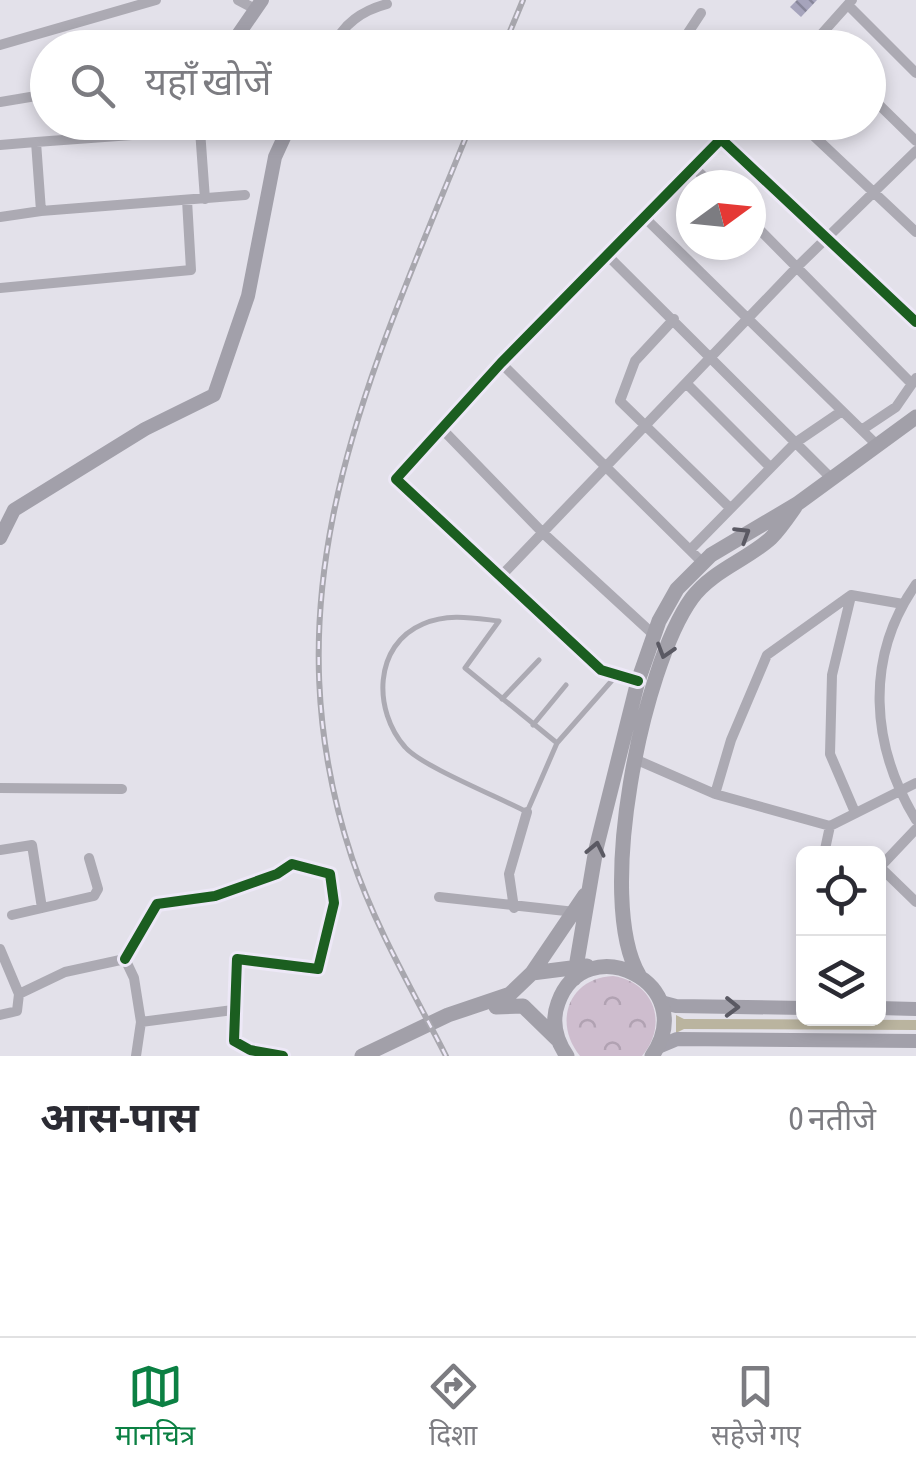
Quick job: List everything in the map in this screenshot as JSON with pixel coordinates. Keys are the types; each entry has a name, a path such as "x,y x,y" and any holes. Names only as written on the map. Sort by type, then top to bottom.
{"main road":[{"path":"561,1050 558,1000 576,972 589,889 638,681 654,635 677,589 703,563 747,530 797,504 916,417"},
{"path":"655,1052 664,1025 661,1002 639,975 625,945 620,886 622,845 637,760 671,632 694,595 725,566 770,539 797,504"},
{"path":"362,1056 448,1015 505,996 532,973 589,889"},
{"path":"532,973 619,967 639,975"},
{"path":"379,1056 450,1021 514,1004 528,1010 561,1050"}],"street":[{"path":"52,30 156,0"},
{"path":"238,0 258,5 241,30"},
{"path":"827,30 850,3 875,30"},
{"path":"343,30 366,10 387,4"},
{"path":"690,30 701,12"},
{"path":"0,45 30,36"},
{"path":"886,41 916,73"},
{"path":"0,102 30,97"},
{"path":"886,112 916,141"},
{"path":"0,145 56,140"},
{"path":"201,140 204,198"},
{"path":"0,538 14,510 146,429 214,395 248,296 275,157 283,140"},
{"path":"638,681 601,670 396,478 501,364 720,140"},
{"path":"722,140 916,322"},
{"path":"818,140 916,232"},
{"path":"36,142 42,211"},
{"path":"501,576 748,318 916,151"},
{"path":"693,167 696,170"},
{"path":"0,217 245,196"},
{"path":"0,288 191,270 186,200"},
{"path":"644,218 876,444"},
{"path":"766,235 914,381 896,407 863,429"},
{"path":"606,255 712,356 830,478"},
{"path":"674,319 634,362 619,397 728,506"},
{"path":"501,364 703,563"},
{"path":"686,383 770,466"},
{"path":"690,550 728,506 795,443 842,411"},
{"path":"442,428 543,532 654,635"},
{"path":"916,584 903,604 883,658 878,697 885,755 916,820"},
{"path":"715,794 767,655 851,595 903,604"},
{"path":"851,595 832,675 830,754 854,810"},
{"path":"637,760 715,794 830,826"},
{"path":"826,846 830,826 854,810 916,784"},
{"path":"0,788 122,789"},
{"path":"514,908 509,874 527,812"},
{"path":"916,829 880,868 916,902"},
{"path":"0,850 32,846 42,908"},
{"path":"12,915 94,896 98,889 90,858"},
{"path":"20,994 65,972 125,959 156,904 215,896 278,874 292,864 330,874 334,903 318,969 237,959 233,1010 234,1041 250,1050 283,1056"},
{"path":"440,897 575,912"},
{"path":"0,948 20,994 17,1011 0,1015"},
{"path":"125,959 134,978 141,1022 136,1056"},
{"path":"661,1002 676,1006 796,1008"},
{"path":"886,1008 916,1008"},
{"path":"141,1022 233,1010"},
{"path":"655,1052 677,1038 916,1041"},
{"path":"742,1039 742,1056"}],"lane":[{"path":"557,743 465,668 499,621 458,616 421,624 392,649 380,686 388,723 407,750 527,812 557,743 617,675"},
{"path":"502,699 539,660"},
{"path":"533,724 566,685"}],"green space":[{"path":"613,976 639,987 653,1006 655,1031 650,1044 642,1056 580,1056 567,1030 570,1004 585,985"}],"shaded area":[{"path":"676,1015 684,1019 796,1019 796,1026 886,1026 886,1020 916,1020 916,1030 684,1029 676,1033"}],"building":[{"path":"797,0 817,0 801,17 790,7"}],"railway":[{"path":"510,30 523,0"},
{"path":"446,1056 383,934 352,858 327,758 319,663 324,571 341,481 366,393 398,304 465,140"}],"cycle path":[{"path":"638,681 601,670 396,479 501,363 720,140"},
{"path":"722,140 916,322"},
{"path":"125,959 157,904 215,896 277,874 292,864 330,874 334,903 318,969 237,959 234,1041 250,1050 283,1056"}]}
